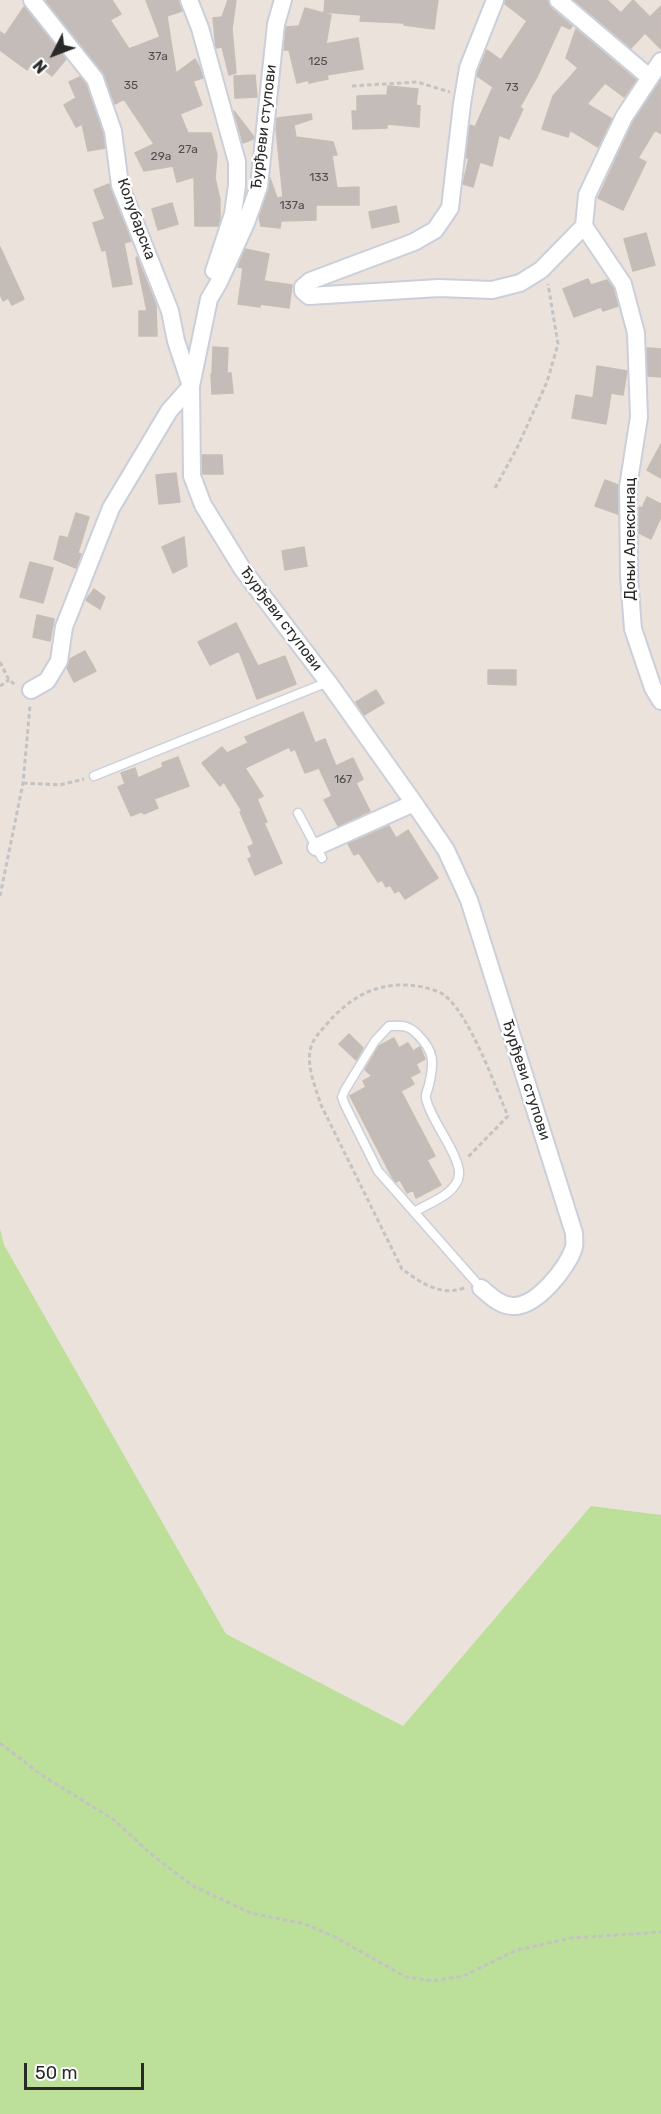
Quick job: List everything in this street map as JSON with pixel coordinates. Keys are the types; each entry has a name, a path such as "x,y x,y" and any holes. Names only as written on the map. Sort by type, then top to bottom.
{"street":[{"name":"Колубарска","path":"32,0 95,79 113,131 120,184 170,311 176,340 191,386"},
{"path":"189,0 200,28 237,162 233,214 213,275 209,299"},
{"name":"Ђурђеви ступови","path":"282,0 276,24 259,186 246,223 209,299 191,386 192,476 203,505 243,570 327,681 414,803 446,850 469,900 574,1233 574,1246 558,1275 529,1302 514,1306 502,1304 478,1285"},
{"path":"495,0 468,68 450,208 435,230 414,242 310,281 303,286 303,291 309,296 439,288 492,290 520,283 540,270 584,226 587,195 624,117 661,61"},
{"path":"558,0 650,77"},
{"name":"Доњи Алексинац","path":"584,226 623,284 636,333 639,417 628,487 629,577 633,628 653,688 661,701"},
{"name":"Ђурђеви ступови","path":"31,690 47,681 59,661 64,627 111,508 169,411 191,386"},
{"path":"319,852 414,803"}],"lane":[{"name":"Ђурђеви ступови","path":"94,776 327,681"},
{"path":"298,813 319,852"},
{"path":"414,1212 446,1194 456,1185 459,1173 426,1098 433,1056 426,1042 415,1031 403,1025 389,1026 375,1041 342,1097 378,1171 478,1285"}],"path":[{"path":"352,86 417,82 463,95"},
{"path":"495,488 517,448 547,382 558,344 547,288 554,256"},
{"path":"0,662 9,680 19,687 31,690 23,783 0,896"},
{"path":"0,686 9,680"},
{"path":"23,783 60,785 94,776"},
{"path":"458,1168 508,1116 462,1014 442,993 417,986 394,984 372,990 358,997 339,1010 313,1040 309,1054 321,1105 402,1269 424,1285 450,1292 478,1285"},
{"path":"0,1743 40,1774 113,1819 151,1854 193,1886 250,1913 305,1924 335,1937 406,1977 433,1981 463,1976 517,1950 571,1938 661,1932"}],"green space":[{"path":"0,1229 4,1245 226,1634 403,1726 591,1506 661,1515 661,2114 0,2114"}],"building":[{"path":"47,0 112,0 121,14 110,20 129,49 160,37 146,0 178,0 182,11 167,16 176,73 195,59 203,78 193,81 202,105 180,114 188,133 211,133 217,155 215,178 220,200 218,226 195,226 194,177 177,182 173,166 144,171 135,153 154,144 124,99 115,104 103,73"},
{"path":"228,0 236,0 232,29 236,73 229,75 222,47 216,48 213,18 222,17"},
{"path":"325,0 438,0 434,29 404,25 404,23 360,21 361,15 324,12"},
{"path":"505,0 548,0 551,8 572,26 570,29 561,25 520,107 523,109 509,139 499,135 492,166 480,162 473,187 463,184 469,158 466,158 470,125 475,127 493,87 477,76 478,71 487,50 501,60 527,21 505,4"},
{"path":"574,0 607,0 621,13 633,0 650,17 661,6 661,49 645,33 631,48"},
{"path":"24,7 66,59 52,76 33,61 27,70 0,50 0,32 5,35"},
{"path":"305,8 331,15 326,44 358,38 363,69 327,75 328,79 297,83 289,50 284,50 286,27 299,26"},
{"path":"576,29 636,80 624,97 605,83 587,104 612,119 598,147 570,130 568,137 542,129 553,96 578,68 566,58"},
{"path":"255,75 257,97 235,98 234,76"},
{"path":"80,77 86,84 103,133 105,148 88,151 82,124 76,127 64,105 76,98 69,82"},
{"path":"661,80 661,134 655,130 638,158 646,162 623,210 598,198 633,122"},
{"path":"388,86 418,89 416,105 420,106 419,127 387,124 387,128 353,129 352,111 357,111 357,96 387,95"},
{"path":"234,111 254,137 253,139 243,143"},
{"path":"311,114 312,119 294,125 296,137 333,142 337,155 332,155 337,188 359,187 359,205 316,205 316,220 281,221 280,228 261,226 259,217 269,189 270,178 277,198 283,197 276,129 277,118"},
{"path":"109,184 131,241 124,243 132,284 113,287 106,250 102,251 93,223 105,219 94,190"},
{"path":"172,203 178,224 158,230 152,209"},
{"path":"396,206 399,222 372,228 369,212"},
{"path":"646,233 655,265 633,271 624,239"},
{"path":"0,247 24,299 12,305 8,298 3,301 0,294"},
{"path":"245,249 269,254 264,281 292,285 289,308 238,304 243,268 238,267"},
{"path":"137,257 156,305 157,336 139,336 139,311 147,311"},
{"path":"588,279 591,285 607,280 613,288 618,306 603,311 601,307 574,317 563,289"},
{"path":"213,347 228,348 227,373 231,373 233,393 212,394"},
{"path":"647,348 661,349 661,377 648,376"},
{"path":"597,366 627,371 623,395 611,393 606,424 572,418 576,395 593,398"},
{"path":"661,444 661,478 647,470"},
{"path":"202,455 222,455 223,474 203,474"},
{"path":"176,473 180,502 159,504 156,475"},
{"path":"605,480 618,485 618,514 595,506"},
{"path":"647,497 661,504 661,517 651,539 639,533 639,507 642,508"},
{"path":"76,513 89,517 76,568 54,559 60,536 68,538"},
{"path":"184,537 187,566 173,573 162,547"},
{"path":"304,547 307,566 285,570 282,551"},
{"path":"30,562 53,568 43,603 20,597"},
{"path":"94,589 105,597 100,609 86,600"},
{"path":"37,615 54,619 50,641 33,637"},
{"path":"236,623 258,666 285,656 296,684 257,699 239,651 210,665 198,642"},
{"path":"85,651 96,671 74,682 67,668 70,659"},
{"path":"488,670 516,670 516,685 488,684"},
{"path":"376,690 384,703 364,715 356,702"},
{"path":"303,712 315,743 325,739 336,766 353,758 363,779 356,783 370,811 338,826 324,800 332,796 319,768 305,773 295,749 291,751 289,747 245,768 263,796 257,799 267,822 264,823 282,863 255,875 248,859 252,857 248,847 254,844 240,812 242,811 224,782 220,786 202,763 222,747 227,753 248,743 245,737"},
{"path":"178,757 189,786 154,799 158,808 131,816 118,787 125,784 121,773 135,768 138,778 163,767 162,763"},
{"path":"389,826 396,838 408,830 438,878 405,899 399,890 395,893 390,885 386,887 382,880 378,882 359,853 354,855 348,844"},
{"path":"349,1034 363,1048 356,1060 339,1044"},
{"path":"394,1038 399,1048 408,1043 413,1051 420,1047 425,1059 416,1064 420,1072 410,1077 414,1084 401,1091 435,1156 427,1160 441,1185 416,1198 413,1190 407,1193 400,1180 396,1182 392,1177 350,1096 366,1087 363,1081 372,1076 365,1070 379,1046"}]}
